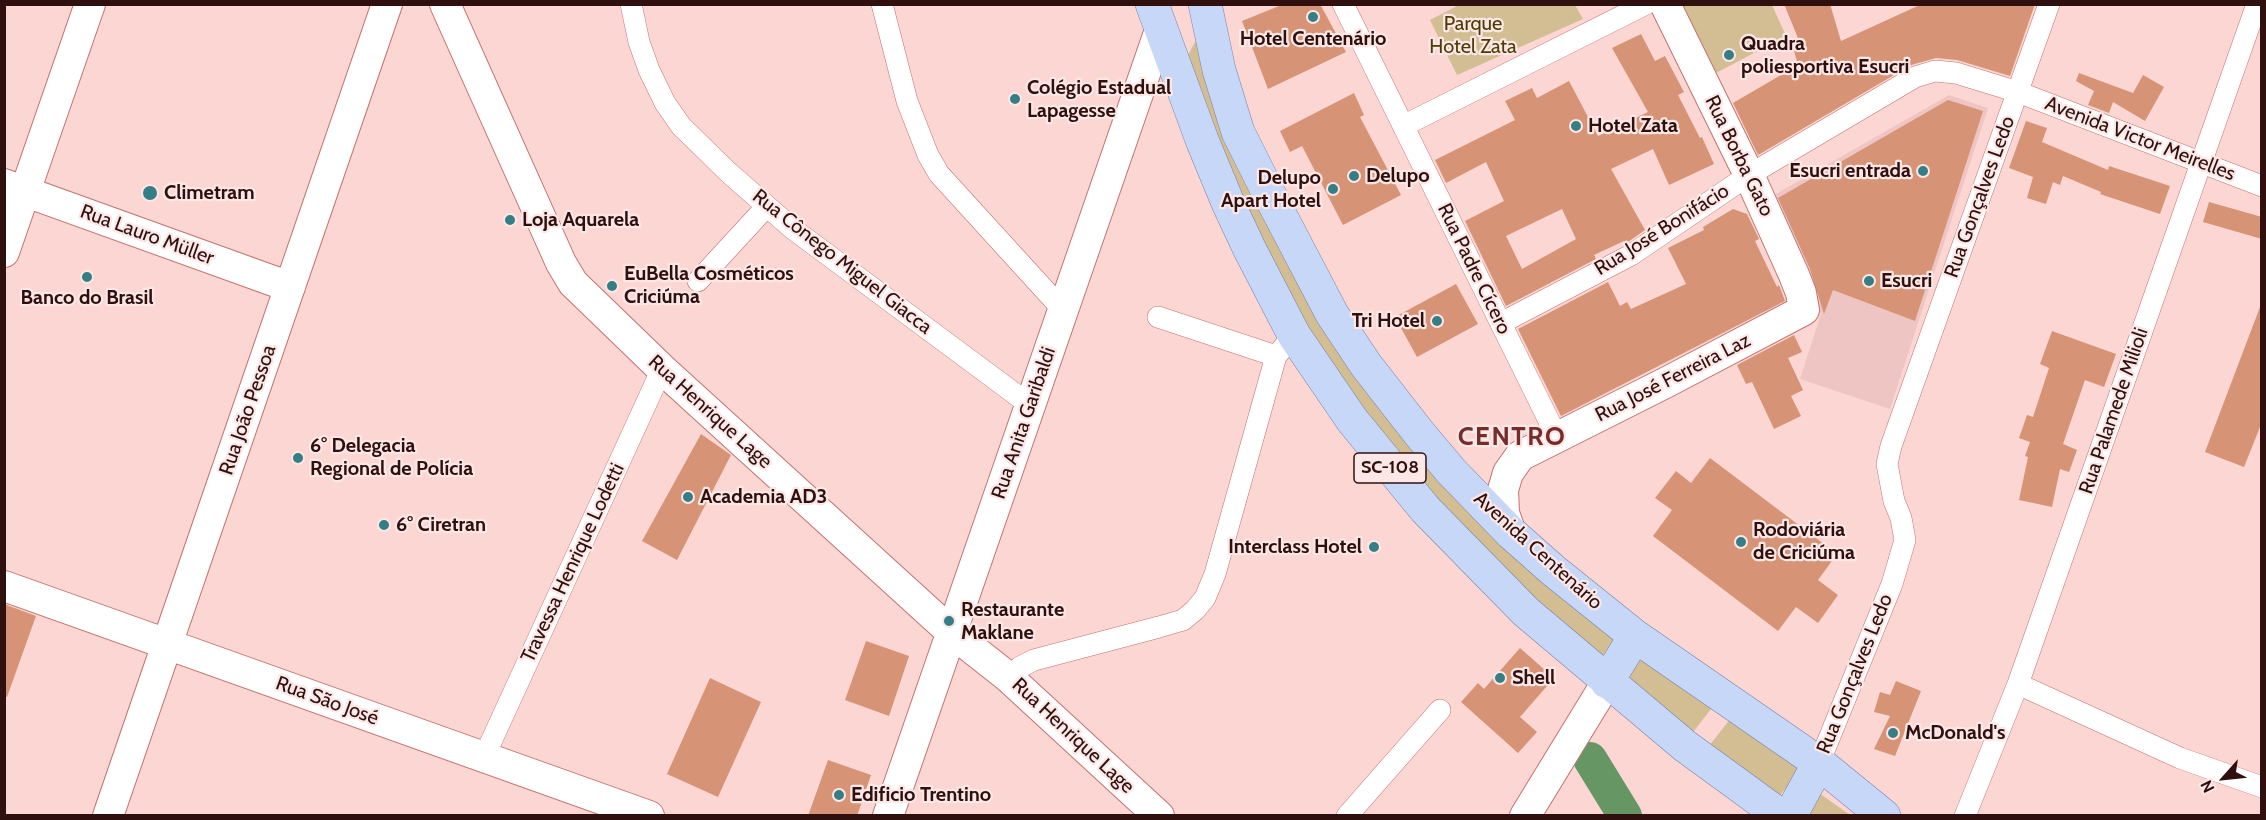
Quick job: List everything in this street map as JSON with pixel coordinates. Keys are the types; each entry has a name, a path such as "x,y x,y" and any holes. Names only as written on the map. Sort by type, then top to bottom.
{"main road":[{"path":"1156,17 1208,6"},
{"name":"Avenida Centenário","path":"1208,6 1220,70 1238,132 1332,314 1366,365 1419,433 1451,471 1511,533 1635,636 1819,763 1884,816"},
{"name":"SC-108","path":"1156,17 1285,345 1352,420 1425,509 1526,612 1606,682 1685,746 1781,816"},
{"path":"1606,682 1635,636"},
{"path":"1790,816 1819,763"}],"street":[{"path":"4,252 15,188 90,4"},
{"name":"Rua João Pessoa","path":"108,816 387,4"},
{"name":"Rua Henrique Lage","path":"445,4 561,263 573,283 662,369 951,632 1008,677 1159,816"},
{"name":"Rua Cônego Miguel Giacca","path":"631,4 639,42 664,103 681,126 793,229 1030,405"},
{"path":"882,4 907,101 928,155 939,174 1063,310"},
{"name":"Rua Padre Cícero","path":"1343,4 1557,437"},
{"path":"1403,126 1646,4"},
{"name":"Rua Borba Gato","path":"1665,4 1749,175 1794,275 1804,310"},
{"name":"Rua Gonçalves Ledo","path":"1819,763 1898,565 1905,540 1887,464 1891,446 2049,4"},
{"name":"Rua Palamede Milioli","path":"1965,816 2018,684 2257,4"},
{"name":"Rua Anita Garibaldi","path":"888,816 1063,310 1156,17"},
{"name":"Rua José Bonifácio","path":"1501,323 1631,255 1749,175 1915,77 1935,71 1956,73 2018,92"},
{"name":"Avenida Victor Meirelles","path":"2018,92 2262,186"},
{"name":"Rua Lauro Müller","path":"15,188 290,287"},
{"path":"698,281 767,206"},
{"name":"Rua José Ferreira Laz","path":"1511,533 1504,513 1503,490 1508,473 1520,456 1804,310"},
{"path":"1008,677 1020,667 1034,660 1183,620 1205,598 1215,574 1285,345 1158,317"},
{"name":"Travessa Henrique Lodetti","path":"484,757 662,369"},
{"name":"Rua São José","path":"4,586 649,816"},
{"path":"1525,816 1606,682"},
{"path":"2018,684 2155,748 2262,787"},
{"path":"1347,816 1440,710"}],"shaded area":[{"name":"Esucri","path":"1949,95 1988,108 1890,409 1800,379 1821,314 1769,198"}],"green space":[{"name":"Parque Hotel Zata","path":"1459,5 1575,5 1583,19 1457,75 1430,20"},
{"name":"Quadra poliesportiva Esucri","path":"1683,5 1772,5 1786,36 1716,73"},
{"path":"1200,33 1354,365 1617,634 1600,660 1485,558 1332,377 1236,206 1183,64"},
{"path":"1634,651 1711,709 1690,736 1617,682"},
{"path":"1731,718 1804,769 1778,797 1709,746"},
{"path":"1819,793 1850,815 1812,815 1808,813"}],"building":[{"path":"1284,4 1320,4 1346,52 1268,89 1242,21"},
{"path":"1784,4 1830,4 1841,41 1922,4 2035,4 2010,76 1957,60 1936,58 1911,65 1758,155 1733,103 1798,65 1793,47 1800,43"},
{"path":"1641,34 1655,61 1665,56 1684,92 1678,95 1700,138 1702,137 1714,164 1669,185 1653,149 1611,169 1645,230 1625,244 1624,241 1594,255 1596,259 1506,306 1465,221 1504,201 1486,162 1446,183 1435,160 1515,120 1505,101 1532,88 1537,98 1569,81 1598,136 1648,112 1612,48","holes":["1562,209 1576,239 1522,269 1506,236"]},
{"path":"2079,73 2133,93 2143,75 2164,87 2145,121 2113,102 2109,113 2088,105 2094,91 2076,81"},
{"name":"Delupo","path":"1354,93 1364,115 1360,117 1401,195 1343,225 1302,146 1290,152 1280,131"},
{"name":"Esucri","path":"1948,100 1983,111 1915,321 1833,290 1824,314 1810,269 1778,198"},
{"path":"2026,121 2047,128 2042,142 2108,170 2109,166 2170,186 2160,214 2100,194 2101,192 2063,176 2060,185 2053,182 2046,204 2027,198 2033,177 2009,168"},
{"path":"2209,202 2262,217 2262,239 2203,222"},
{"path":"1733,209 1747,214 1759,239 1755,241 1785,301 1561,416 1518,329 1608,282 1620,306 1627,302 1631,309 1686,284 1668,248 1704,230 1703,227"},
{"name":"Tri Hotel","path":"1456,284 1478,324 1417,357 1395,317"},
{"path":"2260,307 2262,422 2244,467 2205,452"},
{"path":"2052,331 2116,354 2104,387 2085,380 2063,444 2077,450 2069,472 2060,469 2052,507 2019,500 2028,457 2025,456 2030,442 2019,438 2027,415 2033,417 2049,368 2040,364"},
{"path":"1794,335 1802,352 1788,358 1803,390 1791,396 1801,416 1774,429 1752,382 1746,384 1737,365"},
{"name":"Academia AD3","path":"701,434 731,455 677,560 642,541"},
{"name":"Rodoviária de Criciúma","path":"1710,458 1837,554 1818,580 1838,595 1818,623 1796,607 1778,631 1653,536 1672,510 1655,498 1676,471 1691,483"},
{"path":"4,604 36,616 7,697 4,697"},
{"path":"866,641 909,656 889,716 845,700"},
{"path":"1520,648 1554,678 1520,717 1537,732 1518,753 1461,702 1478,683 1484,689"},
{"path":"710,678 761,702 718,797 667,774"},
{"name":"McDonald's","path":"1896,681 1921,691 1895,756 1874,749 1890,716 1874,712 1880,692 1890,695"},
{"name":"Edificio Trentino","path":"828,760 871,775 857,816 808,816"}],"waterway":[{"path":"1590,759 1625,816"}],"place":[{"name":"Hotel Centenário","path":"1313,17"},
{"name":"Quadra poliesportiva Esucri","path":"1729,55"},
{"name":"Colégio Estadual Lapagesse","path":"1015,99"},
{"name":"Hotel Zata","path":"1576,126"},
{"name":"Esucri entrada","path":"1923,171"},
{"name":"Delupo","path":"1354,176"},
{"name":"Delupo Apart Hotel","path":"1333,189"},
{"name":"Climetram","path":"150,193"},
{"name":"Loja Aquarela","path":"510,220"},
{"name":"Banco do Brasil","path":"87,277"},
{"name":"Esucri","path":"1869,281"},
{"name":"EuBella Cosméticos Criciúma","path":"612,286"},
{"name":"Tri Hotel","path":"1437,321"},
{"name":"6° Delegacia Regional de Polícia","path":"298,458"},
{"name":"Academia AD3","path":"688,497"},
{"name":"6° Ciretran","path":"384,525"},
{"name":"Rodoviária de Criciúma","path":"1741,542"},
{"name":"Interclass Hotel","path":"1374,547"},
{"name":"Restaurante Maklane","path":"949,621"},
{"name":"Shell","path":"1500,678"},
{"name":"McDonald's","path":"1893,733"},
{"name":"Edificio Trentino","path":"839,795"}],"district":[{"name":"CENTRO","path":"1512,437"}]}
